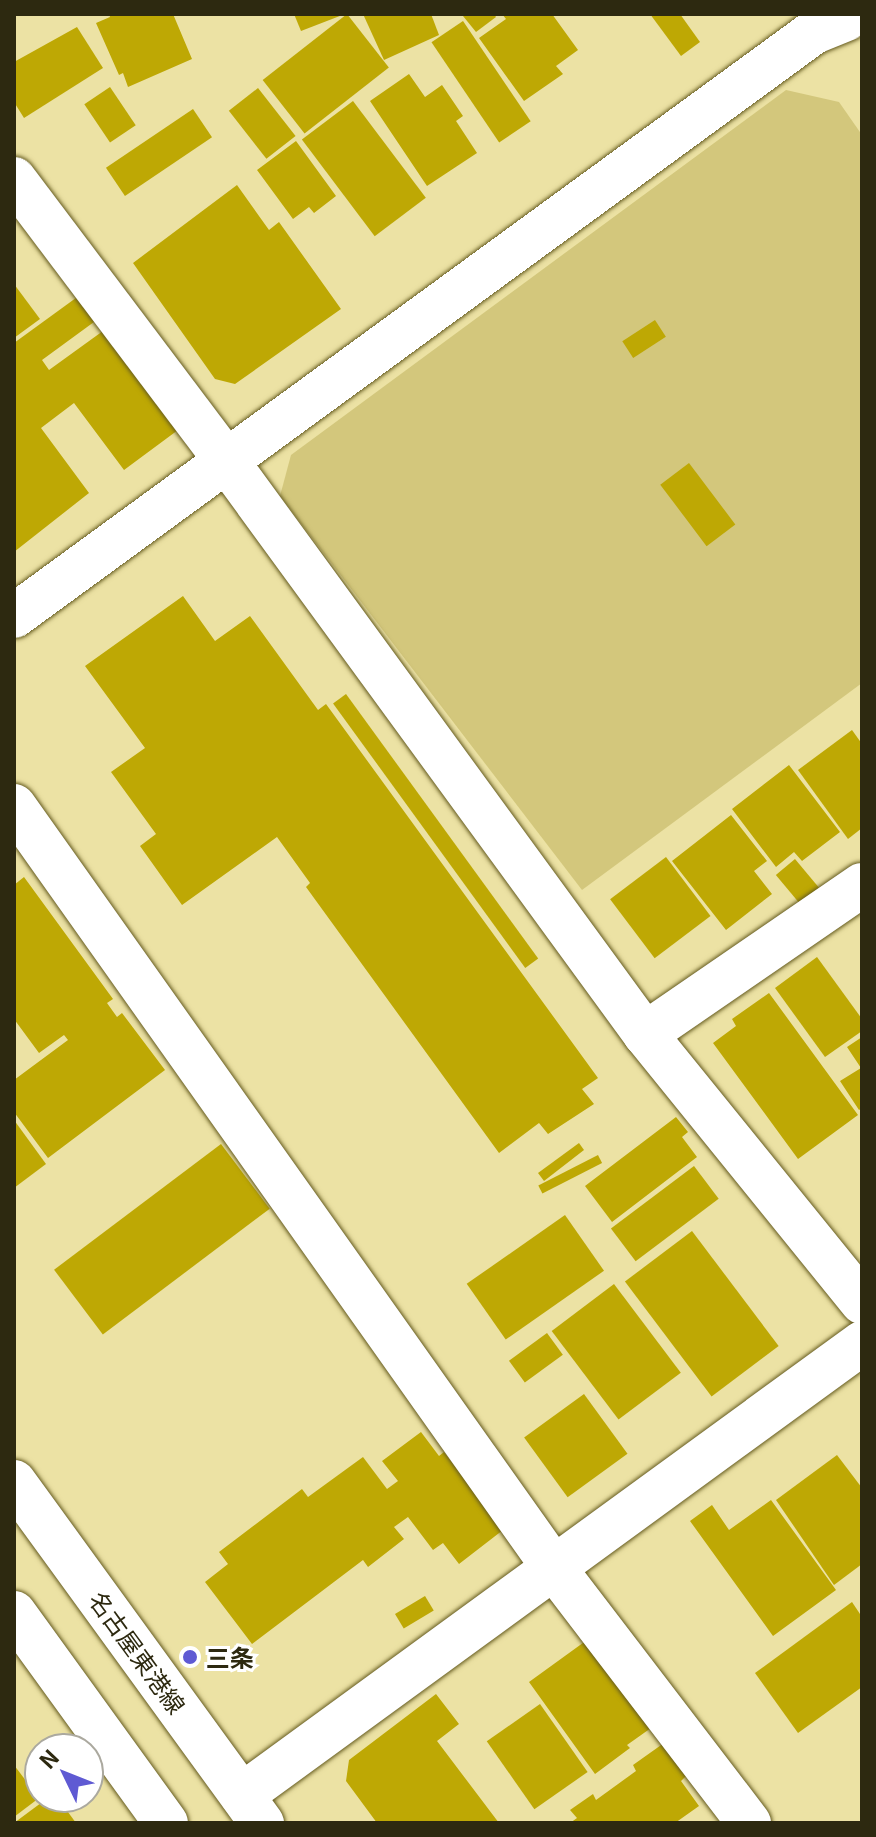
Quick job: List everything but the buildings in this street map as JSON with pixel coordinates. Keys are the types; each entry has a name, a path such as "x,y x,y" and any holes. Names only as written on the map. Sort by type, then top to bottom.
{"street":[{"path":"14,616 814,32 851,27"},
{"path":"14,179 226,460 645,1034 862,1302"},
{"path":"14,806 554,1568 749,1823"},
{"path":"645,1034 862,885"},
{"path":"252,1809 554,1568 862,1343"},
{"name":"名古屋東港線","path":"14,1482 252,1809"},
{"path":"14,1613 166,1823"}],"shaded area":[{"path":"786,90 839,102 862,135 862,683 582,890 280,496 291,455"}],"place":[{"name":"三条","path":"190,1657"}]}
